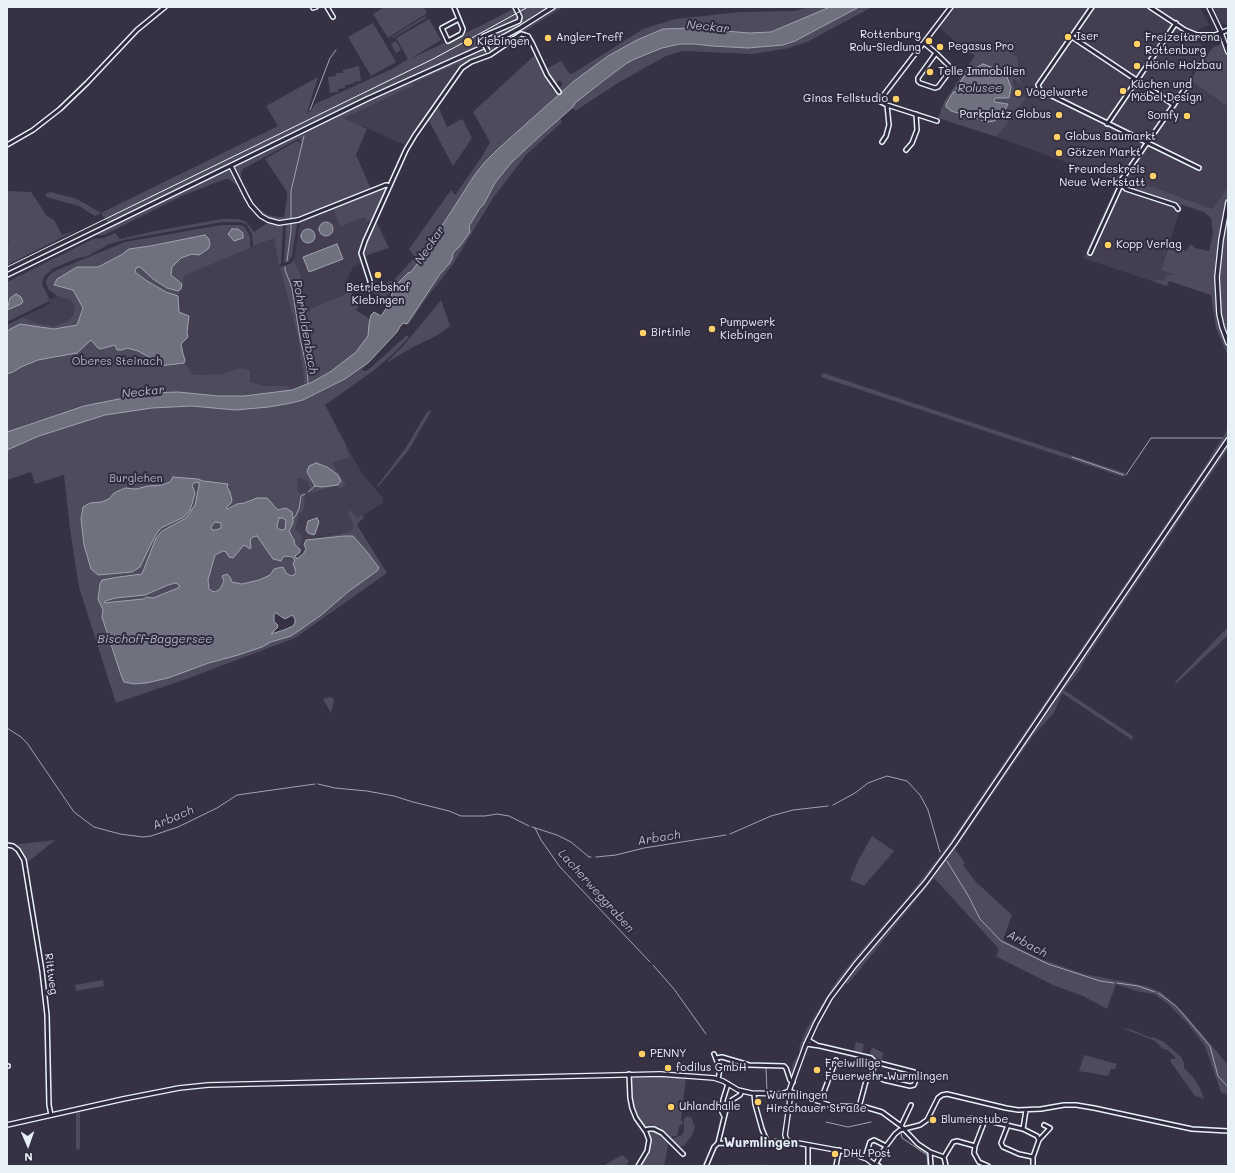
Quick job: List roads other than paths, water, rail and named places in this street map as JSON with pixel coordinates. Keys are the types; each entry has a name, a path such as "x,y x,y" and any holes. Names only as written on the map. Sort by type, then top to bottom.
{"main road":[{"path":"7,275 403,82 489,44 520,28 553,7"},
{"path":"1209,7 1222,33 1228,52"},
{"path":"231,166 251,205 261,216 279,223 296,220"},
{"path":"1228,202 1217,277 1219,314 1228,343"},
{"path":"876,1166 865,1158 839,1150 790,1143 787,1140 786,1135 790,1099 789,1091 806,1044 822,1012 845,977 925,883 959,837 1228,440"},
{"path":"7,1124 170,1089 208,1085 629,1074 686,1075 718,1079 742,1091 754,1094 782,1094 789,1091"}],"street":[{"path":"7,145 33,130 52,116 79,91 137,30 165,7"},
{"path":"327,7 334,17"},
{"path":"454,7 459,19 462,32 448,41 442,28 459,19"},
{"path":"490,55 484,42 484,36 519,21 520,17 515,7"},
{"path":"937,121 879,101 951,7"},
{"path":"1092,7 1038,87 1040,90 1107,124 1199,168"},
{"path":"1150,7 1185,30 1198,35 1211,36 1228,30"},
{"path":"1107,124 1176,24"},
{"path":"370,290 370,281 361,253 412,140 462,68 471,62 490,55 521,34 528,36 547,75 559,92"},
{"path":"1072,37 1174,105"},
{"path":"924,43 936,53 950,67 950,71 938,87 935,88 920,83 918,78 936,53"},
{"path":"1090,253 1118,192 1122,179 1189,83"},
{"path":"882,142 886,136 889,125 887,105"},
{"path":"906,150 912,143 917,130 916,114"},
{"path":"1121,184 1126,189 1175,205 1178,209"},
{"path":"296,220 386,185 390,186"},
{"name":"Rittweg","path":"7,845 13,846 18,850 24,860 46,1007 49,1105 51,1115"},
{"path":"808,1040 817,1045"},
{"path":"806,1044 817,1045 871,1058 874,1062 917,1074 916,1082 914,1085 910,1086 884,1080 872,1075"},
{"path":"714,1054 720,1069 718,1079"},
{"path":"716,1058 722,1057 749,1065 784,1066 790,1080 793,1082"},
{"path":"820,1102 836,1060"},
{"path":"859,1107 866,1080 872,1075 874,1062"},
{"path":"629,1074 632,1108 636,1118 645,1130 648,1137 648,1148 646,1154 638,1166"},
{"path":"724,1116 722,1114 723,1100 728,1084"},
{"path":"706,1166 714,1147 718,1143 724,1116 732,1100 740,1095 742,1091"},
{"path":"789,1091 832,1106 865,1107 882,1112 903,1127 918,1144 930,1152 944,1157"},
{"path":"754,1094 762,1129 767,1141"},
{"path":"876,1166 886,1146 899,1130 903,1127 920,1125 927,1120 941,1095 951,1094 1006,1108 1026,1110 1076,1105 1192,1129 1228,1131"},
{"path":"903,1127 911,1105"},
{"path":"1023,1129 1026,1110"},
{"path":"969,1118 1008,1124 1037,1136 1039,1140"},
{"path":"985,1120 975,1146 974,1153 980,1162 988,1166"},
{"path":"1008,1124 1001,1143 1003,1147 1018,1154 1033,1157"},
{"path":"1033,1166 1033,1157 1039,1140 1050,1128 1044,1125"},
{"path":"645,1130 651,1129 662,1133 683,1154"},
{"path":"718,1143 737,1144 767,1141 779,1142 787,1140"},
{"path":"865,1158 871,1142 875,1141 886,1146"},
{"path":"946,1166 944,1157 953,1142 957,1141 975,1146"},
{"path":"808,1145 808,1166"},
{"path":"836,1166 839,1150"},
{"path":"930,1152 931,1166"}],"water":[{"name":"Neckar","path":"830,7 859,7 795,41 783,45 748,48 680,44 662,48 635,59 607,78 575,103 573,107 511,163 495,183 484,204 469,226 470,232 453,253 449,264 440,274 407,324 404,323 401,325 397,332 369,362 345,379 303,400 269,407 235,410 192,406 152,408 105,415 39,436 7,450 7,432 84,406 149,393 178,392 218,396 244,396 292,390 312,382 330,372 356,352 368,336 371,315 374,312 381,316 387,307 395,286 408,273 411,272 420,260 484,163 574,81 608,56 637,40 663,29 691,28 749,33 771,32"},
{"name":"Rolusee","path":"983,64 1005,72 1011,87 1009,98 996,98 994,100 995,102 1008,104 1001,117 994,121 988,122 951,111 946,107 946,104 954,91 959,94 956,89 964,76"},
{"path":"323,222 329,222 333,226 333,232 329,236 323,236 319,232 319,226"},
{"path":"232,229 238,229 243,233 243,238 234,241 228,234"},
{"path":"305,229 311,229 315,233 315,239 311,243 305,243 301,239 301,233"},
{"path":"205,235 209,239 210,245 208,249 199,255 192,254 181,258 172,267 171,275 182,284 181,289 178,291 167,288 153,279 140,267 136,268 135,272 166,292 178,296 179,312 189,316 187,332 188,337 181,344 185,360 184,363 160,366 156,361 138,351 127,348 117,350 115,345 100,349 91,340 77,353 38,360 7,374 7,331 20,324 54,329 77,325 83,308 73,290 54,285 57,279 77,267 98,267 129,249"},
{"path":"337,244 343,259 309,272 303,257"},
{"path":"16,294 21,297 23,302 7,310 10,298"},
{"path":"316,463 327,467 338,475 341,481 338,485 322,487 315,486 307,472 309,466"},
{"name":"Bischoff-Baggersee","path":"173,477 228,484 227,487 232,500 226,508 227,509 237,504 257,498 267,498 278,510 286,508 292,512 293,518 293,523 289,531 295,545 300,549 300,552 295,556 297,559 306,549 304,545 306,540 353,536 379,568 320,616 291,636 168,678 146,683 134,684 124,682 102,617 103,610 98,599 100,584 102,580 142,574 156,538 162,531 186,518 195,505 199,482 192,485 195,493 190,510 184,517 161,528 155,536 140,567 132,572 98,575 91,569 84,545 81,519 83,507 90,503 101,502 109,499 114,493 125,488 136,489 162,485 170,482","holes":["279,518 286,520 285,529 278,529 277,526","215,522 221,523 221,528 212,530 211,527","257,536 273,559 281,561 284,556 293,557 296,572 294,575 291,576 286,573 283,567 274,569 270,575 259,580 242,584 232,582 227,574 222,576 224,581 220,589 215,592 209,589 208,580 215,555 223,551 226,552 229,557 233,558 244,545 250,549 250,540","176,583 180,586 153,598 147,597 143,599 105,603 105,601 116,598 145,595 168,585","276,613 285,619 292,615 295,619 293,626 271,634 278,627 274,622 274,614"]},
{"path":"317,518 319,522 315,534 308,533 306,530 308,521"}],"waterway":[{"name":"Rohrhaldenbach","path":"310,110 330,58 336,50"},
{"name":"Rohrhaldenbach","path":"291,219 291,191 304,136"},
{"name":"Rohrhaldenbach","path":"287,261 291,223"},
{"name":"Rohrhaldenbach","path":"285,267 292,288 300,338 307,369 308,383"},
{"path":"1126,475 1151,438 1222,438"},
{"path":"1072,457 1124,475"},
{"path":"308,492 315,486"},
{"path":"293,518 299,509 301,496 305,494"},
{"name":"Arbach","path":"7,728 27,743 74,812 94,827 120,834 143,837 151,836 178,827 217,808 237,795 315,784"},
{"name":"Arbach","path":"833,805 855,793 868,783 887,776 907,781 920,795 928,810 940,852"},
{"name":"Arbach","path":"318,784 335,788 367,791 394,796 449,811 461,816 485,816 497,814 509,816 529,826"},
{"name":"Arbach","path":"730,834 771,816 793,810 828,806"},
{"name":"Arbach","path":"532,827 557,835 571,842 591,857"},
{"name":"Lacherweggraben","path":"535,828 541,840 560,867 650,962"},
{"name":"Arbach","path":"596,857 616,855 644,848 726,835"},
{"name":"Arbach","path":"947,861 969,897 980,919 1001,941 1048,964 1100,981 1114,983"},
{"name":"Lacherweggraben","path":"653,965 674,989 706,1034"},
{"name":"Arbach","path":"1117,983 1138,986 1155,992"},
{"name":"Arbach","path":"1158,993 1177,1007 1210,1046 1218,1076 1228,1087"},
{"path":"766,1068 767,1092"},
{"path":"891,1121 899,1128"},
{"path":"826,1122 848,1127 871,1122"},
{"path":"901,1133 902,1138 927,1155 928,1166"}],"railway":[{"path":"7,267 433,59 528,7"}],"place":[{"name":"Iser","path":"1068,37"},
{"name":"Angler-Treff","path":"548,38"},
{"name":"Rottenburg Rolu-Siedlung","path":"929,41"},
{"name":"Kiebingen","path":"468,42"},
{"name":"Freizeitarena Rottenburg","path":"1137,44"},
{"name":"Pegasus Pro","path":"940,47"},
{"name":"Hönle Holzbau","path":"1137,66"},
{"name":"Telle Immobilien","path":"930,72"},
{"name":"Küchen und Möbel Design","path":"1123,91"},
{"name":"Vogelwarte","path":"1018,93"},
{"name":"Ginas Fellstudio","path":"896,99"},
{"name":"Parkplatz Globus","path":"1059,115"},
{"name":"Somfy","path":"1187,116"},
{"name":"Globus Baumarkt","path":"1057,137"},
{"name":"Götzen Markt","path":"1059,153"},
{"name":"Freundeskreis Neue Werkstatt","path":"1153,176"},
{"name":"Kopp Verlag","path":"1108,245"},
{"name":"Betriebshof Kiebingen","path":"378,275"},
{"name":"Pumpwerk Kiebingen","path":"712,329"},
{"name":"Birtinle","path":"643,333"},
{"name":"PENNY","path":"642,1054"},
{"name":"fodilus GmbH","path":"668,1068"},
{"name":"Freiwillige Feuerwehr Wurmlingen","path":"817,1070"},
{"name":"Wurmlingen Hirschauer Straße","path":"758,1102"},
{"name":"Uhlandhalle","path":"671,1107"},
{"name":"Blumenstube","path":"933,1120"},
{"name":"DHL Post","path":"835,1154"}],"district":[{"name":"Wurmlingen","path":"761,1143"}],"park label":[{"name":"Oberes Steinach","path":"117,362"},
{"name":"Burglehen","path":"136,479"}]}
